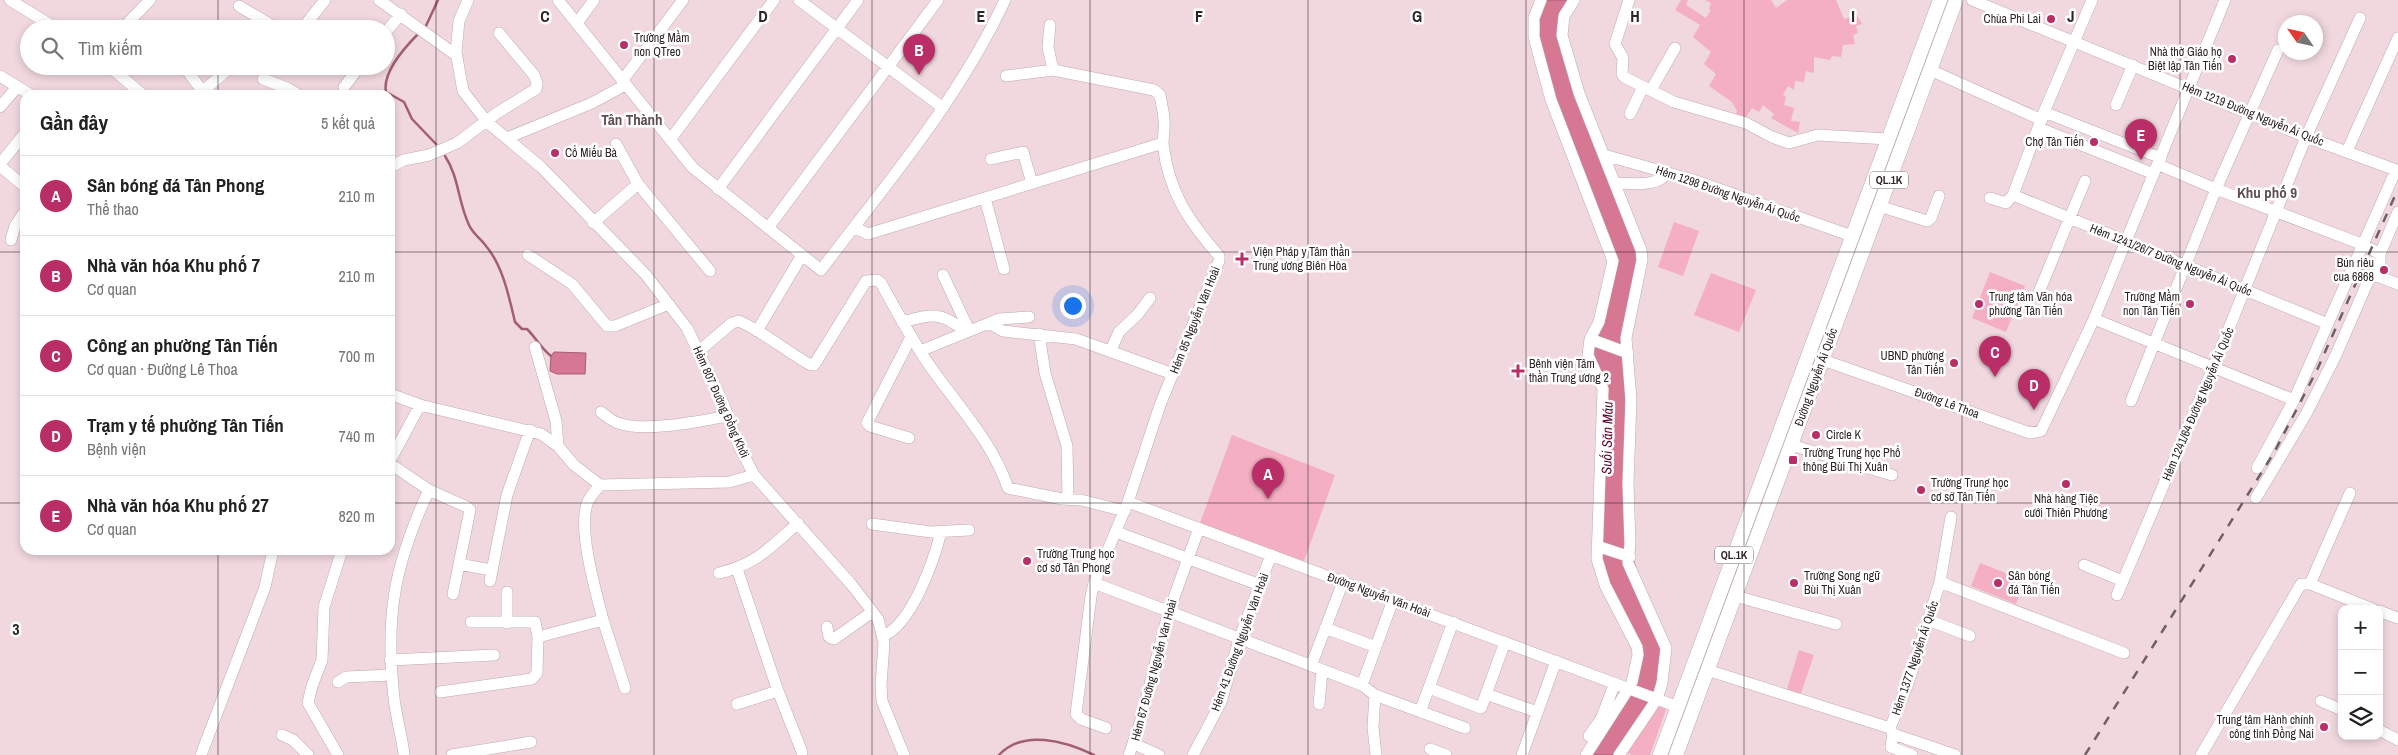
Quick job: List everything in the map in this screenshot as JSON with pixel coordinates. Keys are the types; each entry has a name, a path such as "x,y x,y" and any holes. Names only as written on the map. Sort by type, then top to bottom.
{"main road":[{"name":"Đường Nguyễn Ái Quốc","path":"1660,755 1940,0"},
{"name":"Đường Nguyễn Ái Quốc","path":"1676,755 1956,0"},
{"path":"1808,355 1822,360"}],"street":[{"path":"10,0 42,20"},
{"path":"131,20 150,0"},
{"path":"309,20 326,0"},
{"name":"Hẻm 807 Đường Đồng Khởi","path":"468,0 459,21 456,55 463,91 487,122 541,167 593,223 646,275 687,328 728,416 739,446 754,474 851,584 878,619 883,636 882,701 904,755"},
{"path":"558,0 693,168 821,270 943,108 982,46 1005,0"},
{"path":"577,23 594,0"},
{"path":"507,138 592,103 624,83 683,0"},
{"path":"670,140 774,0"},
{"path":"798,0 943,108"},
{"path":"718,189 858,0"},
{"path":"768,228 938,0"},
{"path":"1541,0 1534,18 1534,37 1551,100 1613,261 1599,322 1590,340 1588,355 1603,392 1597,565 1637,647 1638,655 1631,685 1586,755"},
{"path":"1574,0 1564,16 1562,35 1579,93 1641,250 1642,260 1626,329 1631,400 1630,568 1666,648 1662,684 1658,696 1619,755"},
{"path":"1629,0 1615,44 1623,58 1622,74 1647,89 1674,102 1746,123 1772,137 1789,142 1818,135 1888,139"},
{"name":"Hẻm 1219 Đường Nguyễn Ái Quốc","path":"1972,0 2306,137 2396,170 2364,245"},
{"path":"1990,198 2005,203 2013,195 2092,0"},
{"path":"2225,0 2094,319 2294,400"},
{"path":"383,1 456,55"},
{"path":"239,6 263,20"},
{"path":"395,21 401,14"},
{"name":"Hẻm 1241/64 Đường Nguyễn Ái Quốc","path":"2117,595 2214,368 2306,137 2360,18"},
{"path":"1006,76 1053,70 1048,46 1050,25"},
{"path":"395,164 404,160 429,155 457,143 497,113 536,90 537,83 522,60 498,33"},
{"path":"2347,151 2398,38"},
{"path":"1630,114 1675,48"},
{"path":"2131,401 2216,189 2278,50"},
{"path":"2116,105 2133,66"},
{"name":"Hẻm 95 Nguyễn Văn Hoài","path":"1053,70 1158,92 1164,120 1163,143 1171,183 1178,201 1194,227 1219,256 1220,261 1173,374 1126,506 1094,583 1076,714 1081,719 1106,728"},
{"path":"1930,70 2042,120 2364,245 2380,254"},
{"path":"120,75 137,90"},
{"path":"191,75 202,90"},
{"path":"207,90 223,75"},
{"path":"344,88 353,75"},
{"path":"0,76 22,90"},
{"path":"263,78 290,90"},
{"path":"0,107 17,87"},
{"path":"2042,120 2158,166"},
{"path":"20,139 0,165 20,183"},
{"path":"854,227 868,234 1163,143"},
{"path":"616,144 638,184 710,271"},
{"path":"991,159 1023,152 1032,183"},
{"name":"Hẻm 1298 Đường Nguyễn Ái Quốc","path":"1604,156 1666,172 1852,236"},
{"path":"1615,183 1657,182 1664,178 1666,172"},
{"path":"2039,292 2085,181"},
{"path":"593,223 638,184"},
{"name":"Hẻm 1241/26/7 Đường Nguyễn Ái Quốc","path":"2013,195 2126,243 2328,324"},
{"path":"1879,206 1927,221 1931,218 1939,196"},
{"path":"985,198 1004,269"},
{"path":"2380,277 2380,254 2398,212"},
{"path":"11,240 15,226 20,218"},
{"path":"2257,468 2294,400 2364,245"},
{"path":"528,255 572,284 607,326 615,326 669,304"},
{"path":"757,331 802,255"},
{"path":"943,275 967,330"},
{"path":"2256,498 2303,421 2335,357 2369,279 2373,276 2380,277 2398,284"},
{"path":"699,351 732,323 738,321 757,331 779,348 814,365 866,281 870,280 881,283 920,351 967,330 999,319 1029,317"},
{"path":"1111,350 1119,332 1138,314 1150,298"},
{"path":"902,322 930,314 949,320 967,330"},
{"name":"Đường Lê Thoa","path":"1822,360 2030,433 2038,433 2042,430 2094,319"},
{"path":"989,323 997,330 1076,339 1111,350 1173,374"},
{"path":"1039,334 1045,373 1067,446 1068,499"},
{"path":"909,438 870,426 867,422 911,337"},
{"path":"1590,340 1628,354"},
{"path":"535,347 556,421 558,446"},
{"name":"Đường Nguyễn Văn Hoài","path":"920,351 1001,468 1008,488 1068,499 1126,506 1199,528 1615,683 1631,685 1658,696"},
{"path":"395,396 420,405 530,430 558,446 574,465 600,485 729,482 754,474"},
{"path":"395,450 420,405"},
{"path":"601,412 617,423 644,426 690,423 728,416"},
{"path":"459,564 491,576 506,495 530,430"},
{"path":"1791,445 1892,475"},
{"path":"395,469 429,490 469,508 453,594"},
{"path":"600,485 586,504 586,528 592,574 603,620 625,688"},
{"path":"404,755 390,660 391,609 399,564 414,523 429,490"},
{"path":"2310,584 2350,493"},
{"name":"Hẻm 1377 Nguyễn Ái Quốc","path":"1707,670 1891,731 1940,582 1951,517"},
{"path":"719,573 737,569 760,557 798,523"},
{"path":"872,524 921,532 969,530"},
{"name":"Hẻm 67 Đường Nguyễn Văn Hoài","path":"1132,750 1168,612 1199,528"},
{"path":"883,636 898,625 924,586 933,563 941,532"},
{"path":"1116,532 1260,585"},
{"path":"1597,546 1630,557"},
{"path":"201,755 265,587 272,555"},
{"path":"338,755 308,703 322,660 324,607 340,555"},
{"name":"Hẻm 41 Đường Nguyễn Văn Hoài","path":"1193,755 1220,702 1271,555"},
{"path":"2084,565 2123,581"},
{"path":"737,569 778,691 802,752"},
{"path":"1311,666 1343,582"},
{"path":"1940,582 2124,653"},
{"path":"1094,583 1362,685 1375,695 1465,728"},
{"path":"2201,755 2301,584 2310,584 2362,605"},
{"path":"507,623 508,592"},
{"path":"1735,596 1836,624"},
{"path":"1362,685 1393,600"},
{"path":"827,627 829,637 834,639 872,612"},
{"path":"2383,612 2398,618"},
{"path":"538,637 603,620"},
{"path":"1928,620 1970,636"},
{"path":"440,692 532,679 537,672 538,637 535,622 471,622"},
{"path":"1420,712 1453,622"},
{"path":"1325,628 1376,647"},
{"path":"1429,688 1481,708 1505,642"},
{"path":"390,660 494,654"},
{"path":"1522,755 1556,661"},
{"path":"1319,704 1322,670"},
{"path":"338,682 346,677 392,676"},
{"path":"1589,736 1601,719 1615,683"},
{"path":"737,704 778,691"},
{"path":"1486,694 1537,712"},
{"path":"1375,695 1374,727 1376,755"},
{"path":"1658,696 1678,707"},
{"path":"2321,701 2338,708"},
{"path":"1912,755 1891,747 1891,731 1955,755"},
{"path":"2383,732 2398,740"},
{"path":"282,735 293,740 308,755"},
{"path":"452,755 531,742"},
{"path":"1430,749 1446,755"},
{"path":"1132,750 1159,755"}],"shaded area":[{"path":"1681,0 1688,0 1686,5 1706,18 1711,10 1709,9 1711,3 1705,0 1771,0 1776,8 1787,0 1836,0 1844,19 1857,15 1862,24 1856,26 1858,33 1853,35 1855,44 1843,45 1841,57 1832,56 1830,60 1814,57 1814,73 1806,71 1804,82 1795,81 1794,90 1788,86 1783,95 1786,97 1784,105 1794,108 1791,121 1800,122 1798,133 1771,118 1774,114 1763,105 1759,112 1752,108 1745,119 1735,117 1737,111 1732,102 1709,86 1716,74 1704,64 1711,52 1693,37 1700,25 1675,10"},
{"path":"1674,222 1699,231 1683,276 1658,267"},
{"path":"1990,272 2025,286 2006,332 1972,318"},
{"path":"1711,273 1756,290 1739,332 1694,315"},
{"path":"1232,435 1335,475 1304,561 1200,523"},
{"name":"Sân bóng đá Tân Tiến","path":"1980,563 2024,580 2016,604 1971,586"},
{"path":"1799,650 1814,655 1800,696 1786,692"},
{"path":"1658,703 1667,707 1650,755 1632,755 1625,752"}],"water":[{"name":"Suối Săn Máu","path":"1544,0 1571,0 1559,27 1639,260 1623,329 1628,400 1628,544 1663,649 1656,691 1615,755 1590,755 1641,655 1600,565 1607,390 1592,355 1617,267 1552,98 1537,36 1537,21"},
{"path":"554,352 586,353 585,374 557,374 550,371 551,356"}],"waterway":[{"path":"425,28 438,0"},
{"path":"395,62 419,33"},
{"path":"386,90 388,75"},
{"path":"395,97 404,102 412,119 436,144"},
{"path":"445,156 453,172 469,225 492,254 501,272 515,322 522,329 527,329 551,356"},
{"path":"999,755 1009,747 1020,742 1032,740 1058,742 1094,755"}],"railway":[{"path":"2085,755 2275,451 2317,370 2398,189"}],"place":[{"name":"Chùa Phi Lai","path":"2051,19"},
{"name":"Trường Mầm non QTreo","path":"624,45"},
{"name":"Nhà thờ Giáo họ Biệt lập Tân Tiến","path":"2232,59"},
{"name":"Nhà văn hóa Khu phố 7","path":"919,75"},
{"name":"Chợ Tân Tiến","path":"2094,142"},
{"name":"Cổ Miếu Bà","path":"555,153"},
{"name":"Nhà văn hóa Khu phố 27","path":"2141,160"},
{"name":"Viện Pháp y Tâm thần Trung ương Biên Hòa","path":"1242,259"},
{"name":"Bún riêu cua 6868","path":"2384,270"},
{"name":"Trung tâm Văn hóa phường Tân Tiến","path":"1979,304"},
{"name":"Trường Mầm non Tân Tiến","path":"2190,304"},
{"name":"UBND phường Tân Tiến","path":"1954,363"},
{"name":"Bệnh viện Tâm thần Trung ương 2","path":"1518,371"},
{"name":"Công an phường Tân Tiến","path":"1995,377"},
{"name":"Trạm y tế phường Tân Tiến","path":"2034,410"},
{"name":"Circle K","path":"1816,435"},
{"name":"Trường Trung học Phổ thông Bùi Thị Xuân","path":"1793,460"},
{"name":"Nhà hàng Tiệc cưới Thiên Phương","path":"2066,484"},
{"name":"Trường Trung học cơ sở Tân Tiến","path":"1921,490"},
{"name":"Sân bóng đá Tân Phong","path":"1268,499"},
{"name":"Trường Trung học cơ sở Tân Phong","path":"1027,561"},
{"name":"Trường Song ngữ Bùi Thị Xuân","path":"1794,583"},
{"name":"Sân bóng đá Tân Tiến","path":"1998,583"},
{"name":"Trung tâm Hành chính công tỉnh Đồng Nai","path":"2324,727"}],"district":[{"name":"Tân Thành","path":"632,119"},
{"name":"Khu phố 9","path":"2267,192"}]}
